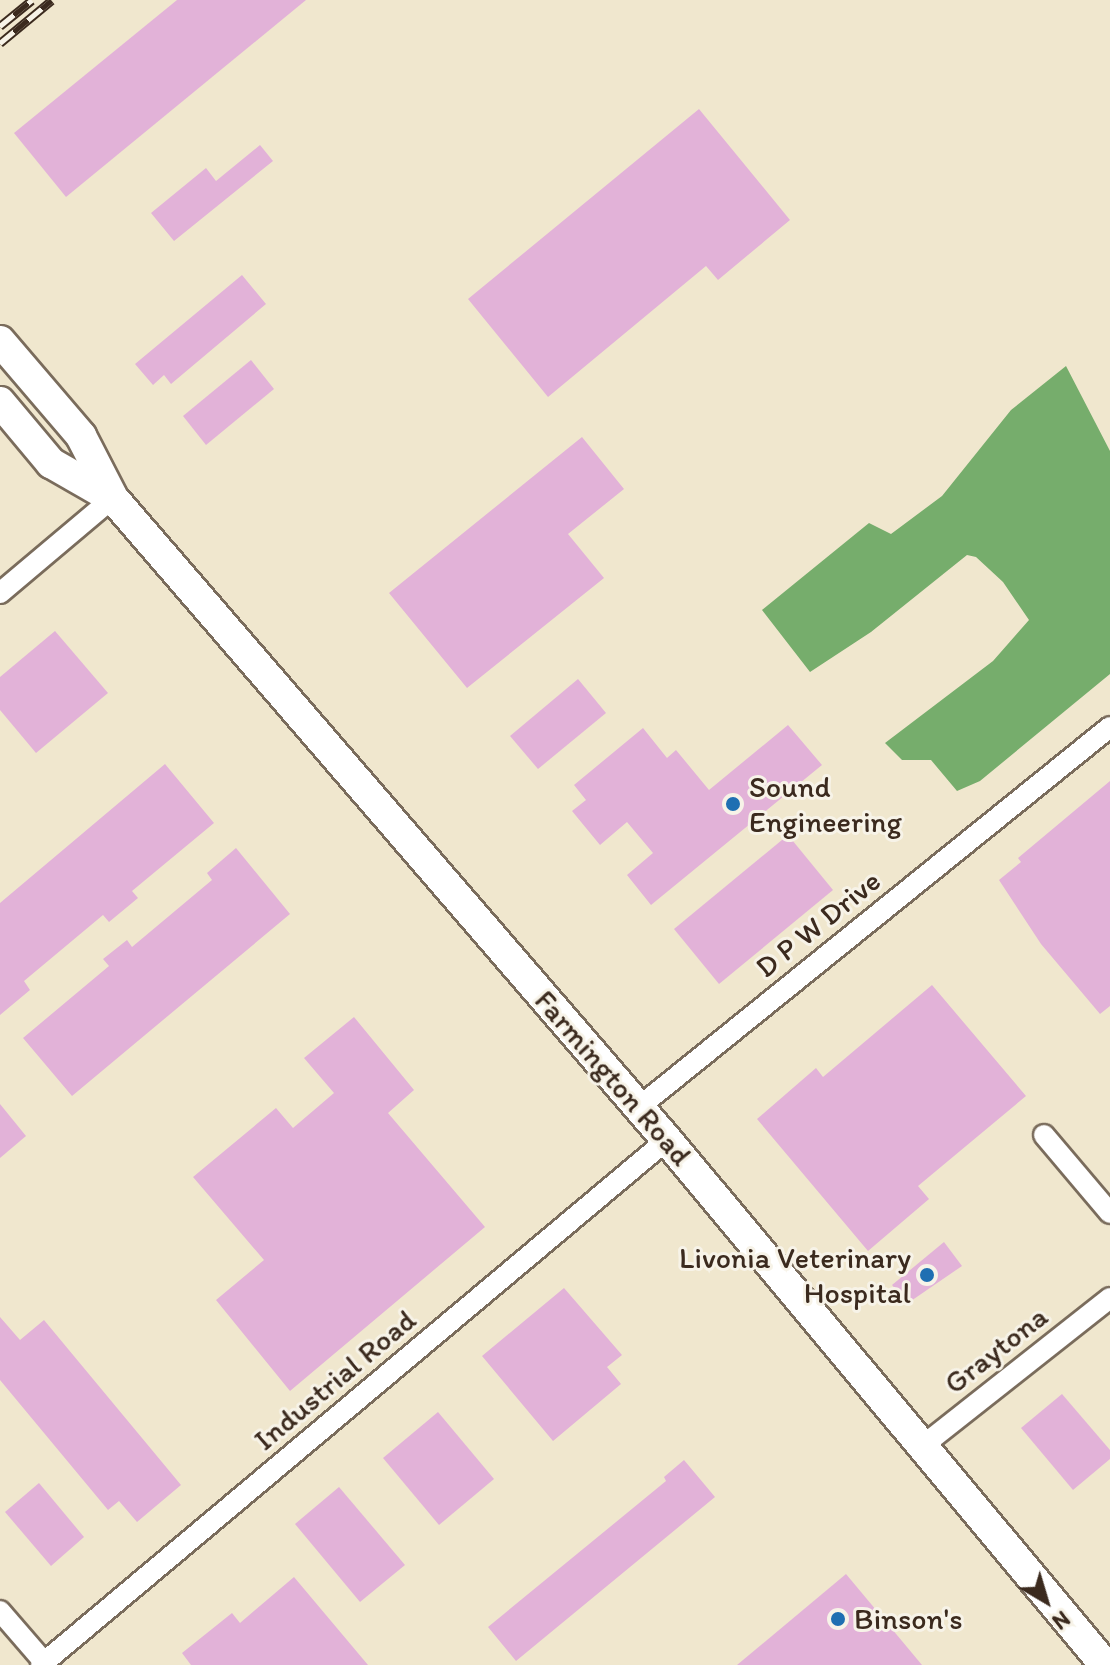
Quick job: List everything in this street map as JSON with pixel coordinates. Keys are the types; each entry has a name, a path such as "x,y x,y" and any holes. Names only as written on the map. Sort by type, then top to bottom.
{"main road":[{"name":"Farmington Road","path":"0,341 81,436 113,498 639,1107 920,1448 1105,1665"},
{"name":"Farmington Road","path":"0,402 51,463 113,498"}],"street":[{"path":"0,593 113,498"},
{"name":"D P W Drive","path":"639,1107 1110,727"},
{"path":"1044,1135 1110,1213"},
{"name":"Industrial Road","path":"42,1664 667,1140"},
{"name":"Graytona","path":"920,1448 1110,1298"},
{"path":"0,1611 42,1664"}],"green space":[{"path":"1066,366 1110,451 1110,674 980,781 957,791 931,760 902,760 885,743 993,661 1029,620 1003,582 976,557 967,555 871,632 810,672 762,610 869,523 891,534 942,496 1011,410"}],"building":[{"path":"177,0 306,0 66,197 14,133"},
{"path":"699,109 790,220 718,280 706,266 548,397 468,299"},
{"path":"260,145 273,161 174,241 151,213 206,168 216,181"},
{"path":"242,275 266,304 171,384 164,375 153,385 135,364"},
{"path":"251,360 274,389 206,445 183,416"},
{"path":"582,437 624,489 568,534 604,578 467,688 389,593"},
{"path":"55,631 108,693 36,753 0,710 0,677"},
{"path":"578,679 606,713 538,769 510,736"},
{"path":"788,725 822,765 651,905 627,875 653,853 627,822 600,845 572,811 586,800 574,785 643,728 667,758 676,750 709,790"},
{"path":"165,764 214,823 132,891 138,898 109,922 103,915 24,981 30,990 0,1015 0,903"},
{"path":"1110,781 1110,1006 1100,1014 1041,944 999,880 1021,862 1018,858"},
{"path":"788,835 833,890 719,984 674,929"},
{"path":"236,848 290,914 72,1096 23,1038 109,966 103,959 127,940 132,947 212,880 207,873"},
{"path":"932,985 1026,1096 918,1186 929,1199 868,1251 757,1119 816,1068 823,1077"},
{"path":"354,1017 414,1090 388,1113 485,1227 290,1391 216,1300 264,1260 193,1177 276,1108 293,1128 334,1093 304,1058"},
{"path":"0,1104 26,1136 0,1158"},
{"name":"Livonia Veterinary Hospital","path":"944,1242 962,1266 908,1303 892,1285"},
{"path":"564,1288 622,1355 607,1367 621,1384 553,1441 482,1356"},
{"path":"0,1317 20,1340 44,1320 181,1485 137,1522 119,1501 108,1510 0,1380"},
{"path":"1062,1394 1110,1450 1110,1459 1073,1490 1021,1428"},
{"path":"438,1412 494,1479 439,1525 383,1458"},
{"path":"684,1460 715,1497 516,1661 488,1627 666,1481 664,1477"},
{"path":"39,1483 84,1537 51,1566 5,1512"},
{"path":"339,1487 405,1565 360,1602 295,1524"},
{"name":"Binson's","path":"846,1574 922,1665 737,1665"},
{"path":"294,1577 368,1665 191,1665 182,1653 232,1613 240,1623"}],"railway":[{"path":"0,26 32,0"},
{"path":"0,43 52,0"}],"place":[{"name":"Sound Engineering","path":"733,804"},
{"name":"Livonia Veterinary Hospital","path":"927,1275"},
{"name":"Binson's","path":"838,1619"}]}
